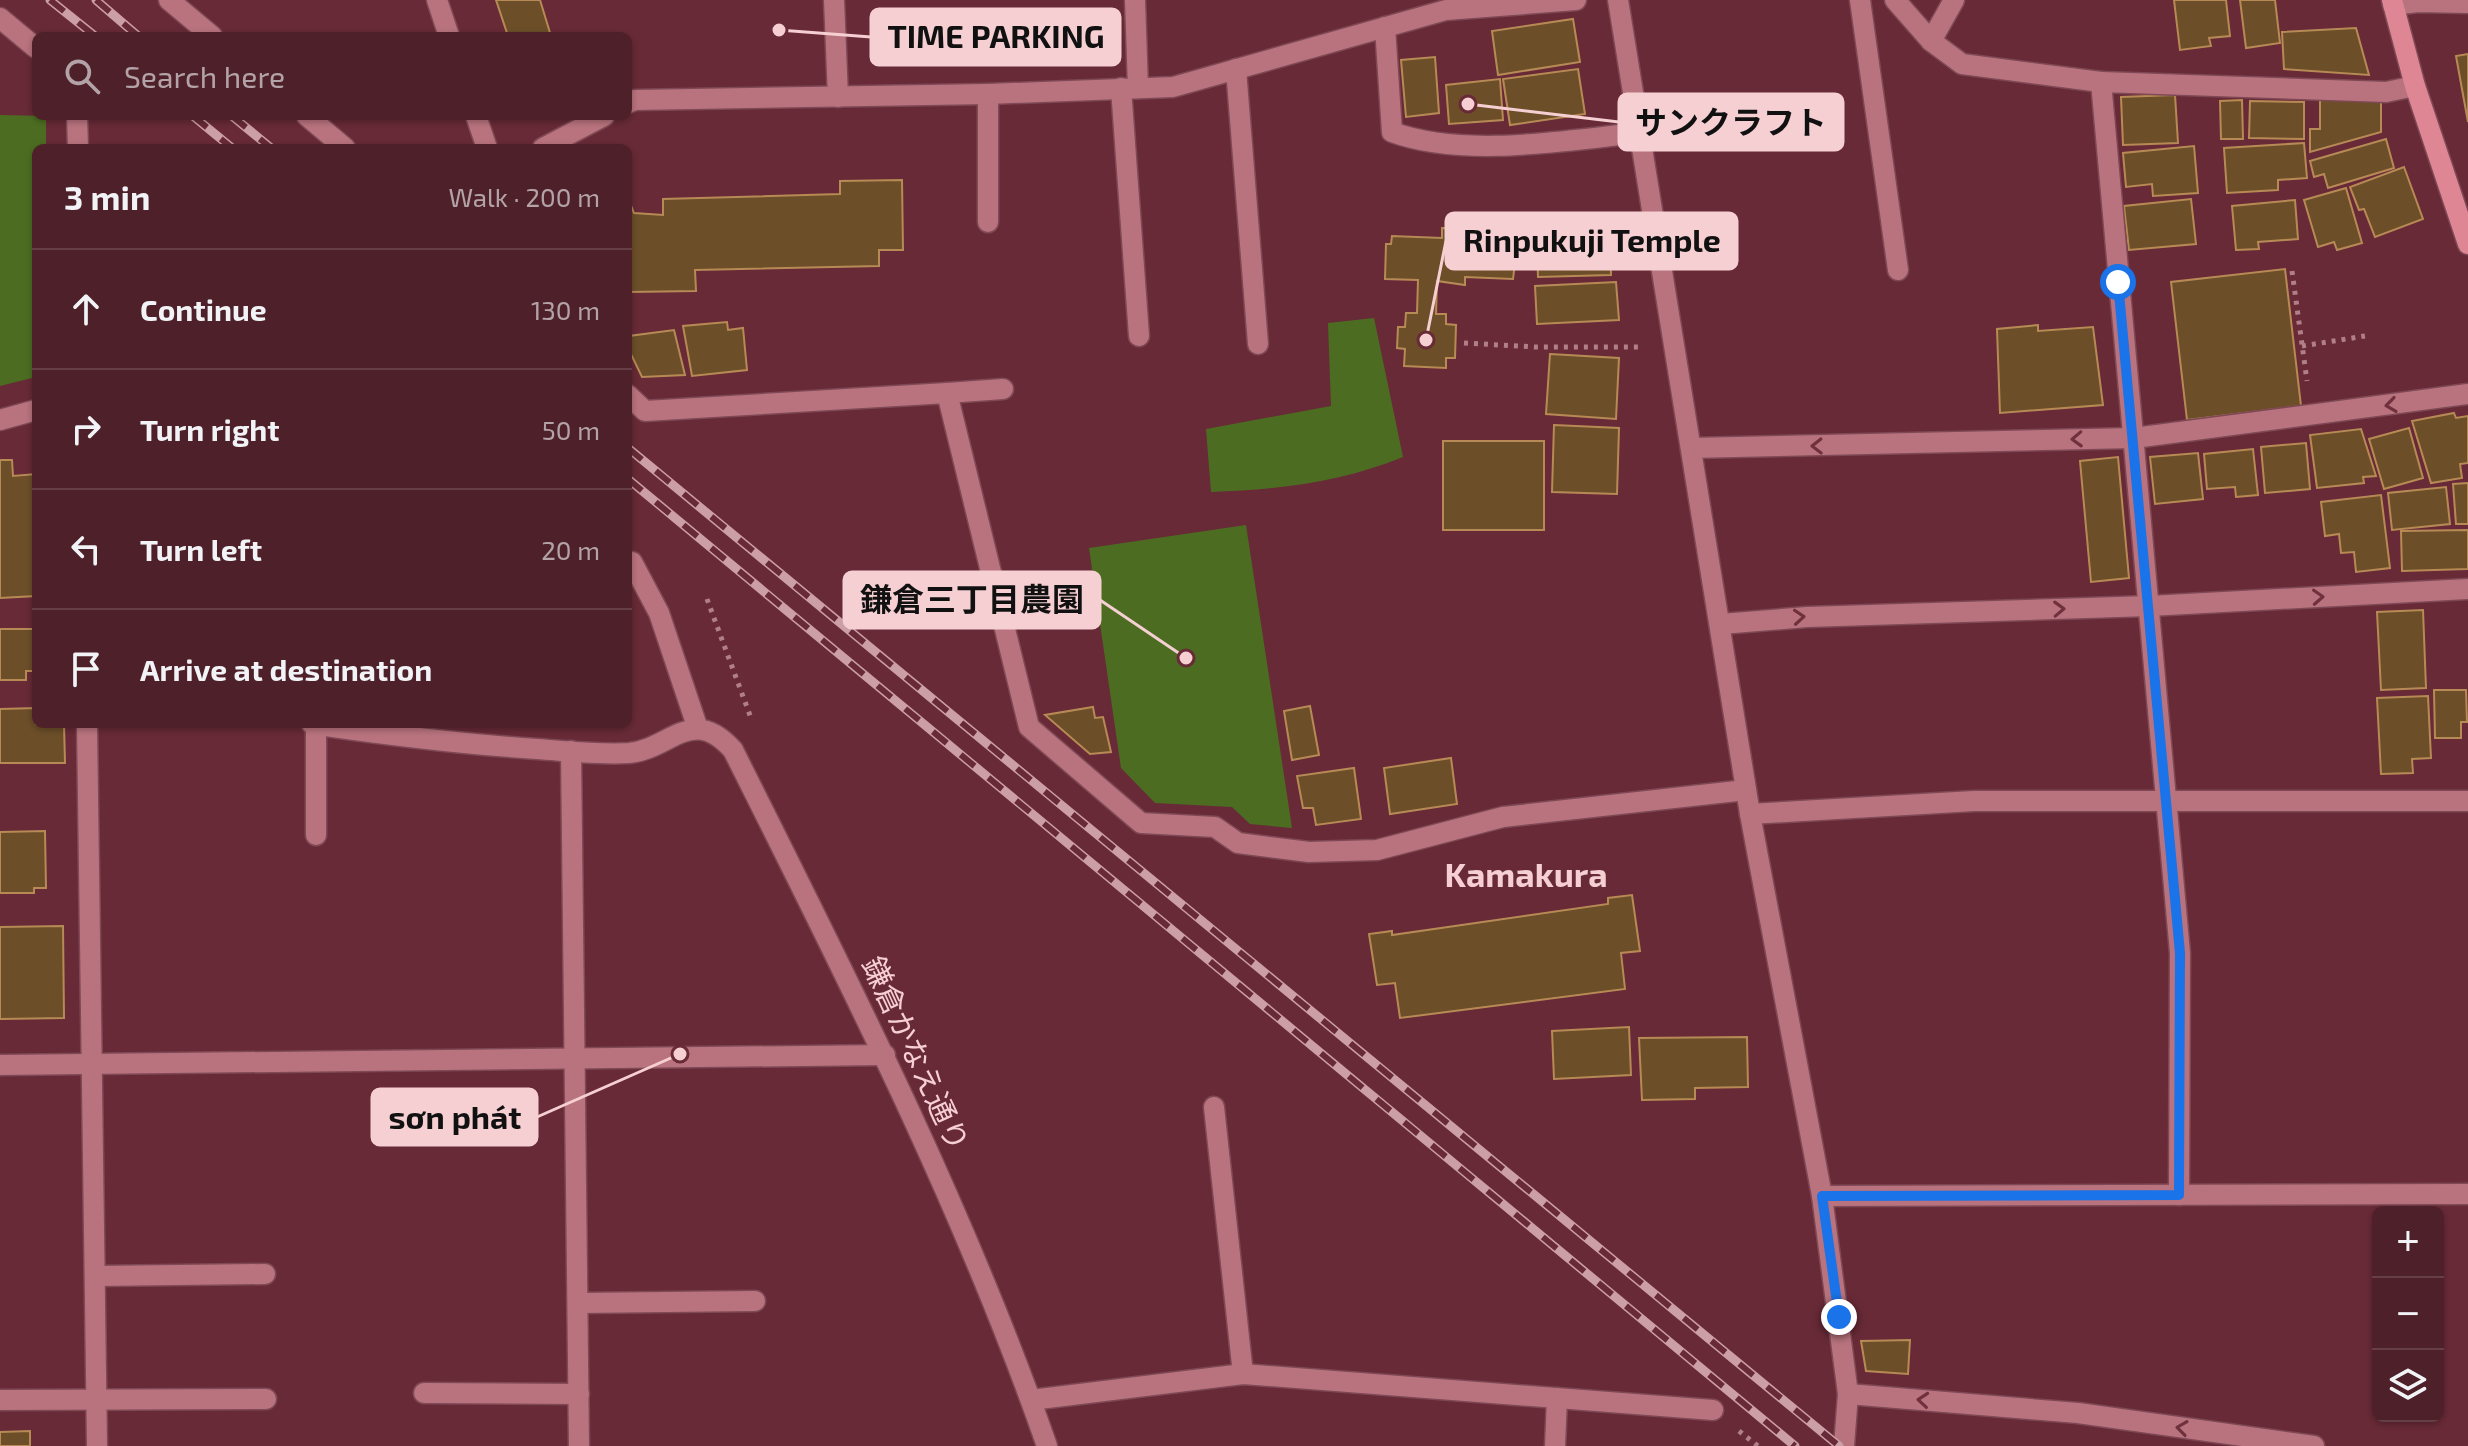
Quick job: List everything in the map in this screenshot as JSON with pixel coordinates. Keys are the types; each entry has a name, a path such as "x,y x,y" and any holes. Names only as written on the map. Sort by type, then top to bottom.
{"main road":[{"path":"2392,3 2415,86 2468,244"}],"street":[{"path":"169,0 207,32"},
{"path":"437,0 448,32"},
{"path":"834,0 838,97"},
{"path":"1135,0 1130,88 1139,336"},
{"path":"632,101 1173,87 1446,10 1576,0"},
{"path":"1618,0 1637,133 1721,624 1750,814 1822,1196 1848,1394 1844,1446"},
{"path":"1860,0 1898,270"},
{"path":"1895,0 1931,41 1962,64 2101,82 2386,92 2415,86"},
{"path":"1931,41 1954,0"},
{"path":"2392,3 2468,3"},
{"path":"1,19 32,45"},
{"path":"1385,27 1392,132 1413,139 1513,146 1637,133"},
{"path":"1236,69 1258,344"},
{"path":"2101,82 2180,953 2179,1195"},
{"path":"988,94 988,222"},
{"path":"77,120 78,144"},
{"path":"312,120 340,144"},
{"path":"477,120 486,144"},
{"path":"551,144 596,120"},
{"path":"632,399 645,411 1003,389"},
{"path":"947,393 1029,727 1141,823 1215,827 1238,843 1280,848 1377,850 1503,817 1746,790"},
{"path":"1691,448 2134,438 2468,394"},
{"path":"0,420 32,411"},
{"path":"343,728 452,743 632,753 690,730 659,613 632,562"},
{"path":"1721,624 1807,617 2149,606 2468,589"},
{"path":"87,728 89,1065 96,1276 97,1446"},
{"path":"314,728 316,835"},
{"name":"鎌倉かなえ通り","path":"690,730 711,731 733,750 885,1055 961,1223 1047,1446"},
{"path":"571,751 579,1446"},
{"path":"1750,814 1974,801 2468,801"},
{"path":"0,1065 885,1055"},
{"path":"1214,1107 1243,1374"},
{"path":"1822,1196 2468,1194"},
{"path":"96,1276 265,1274"},
{"path":"579,1303 755,1301"},
{"path":"1031,1400 1243,1374 1713,1410"},
{"path":"424,1393 579,1394"},
{"path":"1848,1394 2078,1413 2314,1446"},
{"path":"1555,1446 1557,1398"},
{"path":"0,1400 266,1399"}],"path":[{"path":"2292,271 2311,415"},
{"path":"2302,346 2365,336"},
{"path":"1464,343 1536,347 1674,346"},
{"path":"707,599 743,702 754,722"}],"green space":[{"path":"0,115 32,116 32,120 46,120 46,144 32,144 32,378 0,386"},
{"path":"1374,318 1403,457 1333,479 1211,492 1206,429 1331,406 1328,323"},
{"path":"1246,525 1292,828 1250,824 1232,807 1155,803 1121,768 1089,548"}],"building":[{"path":"496,0 540,0 550,32 507,32"},
{"path":"2174,0 2226,0 2230,36 2209,38 2211,46 2180,50"},
{"path":"2240,0 2275,0 2280,43 2246,48"},
{"path":"1573,19 1580,62 1498,75 1492,31"},
{"path":"2356,28 2369,75 2284,69 2282,32"},
{"path":"2468,54 2468,122 2456,56"},
{"path":"1435,57 1439,113 1406,117 1401,60"},
{"path":"1578,69 1585,114 1510,125 1503,79"},
{"path":"1500,79 1503,120 1449,124 1446,85"},
{"path":"2175,95 2178,143 2123,145 2121,97"},
{"path":"2320,99 2381,100 2381,132 2310,152 2310,129 2320,129"},
{"path":"2242,100 2243,139 2221,139 2220,101"},
{"path":"2250,101 2304,102 2304,139 2249,138"},
{"path":"2386,139 2394,168 2328,188 2324,174 2314,177 2310,161"},
{"path":"2304,143 2307,178 2278,180 2278,190 2227,193 2224,148"},
{"path":"2194,146 2198,193 2153,196 2152,184 2126,187 2123,153"},
{"path":"2404,167 2423,219 2375,237 2364,209 2359,210 2350,187"},
{"path":"902,180 903,250 879,250 879,266 695,270 696,291 632,292 632,208 634,213 663,215 663,199 840,194 840,181"},
{"path":"2346,188 2362,243 2337,250 2334,242 2318,247 2304,200"},
{"path":"2191,199 2196,244 2129,250 2124,206"},
{"path":"2295,200 2298,239 2258,242 2259,249 2236,250 2232,206"},
{"path":"1609,219 1611,275 1538,277 1536,222"},
{"path":"1442,228 1519,230 1513,279 1465,277 1465,285 1437,281 1436,314 1446,314 1446,324 1456,325 1455,358 1446,358 1446,368 1404,366 1405,349 1397,348 1398,327 1405,327 1406,313 1417,313 1418,280 1385,279 1386,244 1391,244 1392,236 1442,238"},
{"path":"2285,269 2301,406 2187,420 2171,282"},
{"path":"1616,282 1619,320 1537,324 1535,286"},
{"path":"727,322 728,330 743,328 747,370 692,376 683,326"},
{"path":"2038,325 2038,331 2093,327 2103,405 2000,413 1997,329"},
{"path":"674,330 685,375 642,377 632,356 632,336"},
{"path":"1550,354 1619,358 1616,419 1546,414"},
{"path":"2454,413 2456,418 2468,416 2468,463 2460,464 2462,478 2431,483 2412,421"},
{"path":"1554,425 1619,428 1617,494 1552,492"},
{"path":"2409,428 2423,478 2384,489 2369,439"},
{"path":"2361,429 2376,476 2363,477 2364,483 2317,488 2310,435"},
{"path":"1443,441 1544,441 1544,530 1443,530"},
{"path":"2306,443 2310,489 2265,493 2261,447"},
{"path":"2253,449 2258,495 2236,497 2235,487 2207,489 2204,454"},
{"path":"2198,453 2203,499 2155,504 2150,457"},
{"path":"2118,457 2129,578 2091,582 2080,461"},
{"path":"0,460 12,460 13,476 32,474 32,596 0,598"},
{"path":"2468,483 2468,524 2456,524 2453,484"},
{"path":"2446,487 2450,524 2392,530 2388,493"},
{"path":"2381,495 2390,568 2356,572 2354,552 2341,553 2339,534 2325,536 2321,502"},
{"path":"2468,530 2468,569 2402,571 2401,531"},
{"path":"2423,610 2426,688 2381,690 2377,612"},
{"path":"0,629 32,629 32,671 26,671 26,680 0,680"},
{"path":"2434,690 2466,690 2467,722 2461,722 2461,738 2435,738"},
{"path":"2428,696 2431,758 2412,759 2413,773 2381,774 2377,698"},
{"path":"1310,706 1319,755 1292,760 1284,711"},
{"path":"1093,707 1095,718 1103,717 1111,752 1090,754 1045,715"},
{"path":"32,708 32,728 64,728 65,763 0,763 0,709"},
{"path":"1451,758 1457,804 1390,814 1384,768"},
{"path":"1354,768 1361,819 1316,825 1313,808 1303,808 1297,776"},
{"path":"45,831 46,888 34,888 34,893 0,893 0,832"},
{"path":"1632,895 1640,951 1621,953 1625,989 1400,1018 1395,983 1377,985 1369,934 1392,931 1392,935 1608,904 1608,898"},
{"path":"63,926 64,1018 0,1019 0,927"},
{"path":"1629,1027 1631,1075 1554,1079 1552,1031"},
{"path":"1747,1037 1748,1087 1695,1088 1695,1099 1642,1100 1639,1038"},
{"path":"1910,1340 1908,1374 1866,1371 1861,1341"},
{"path":"30,1431 30,1446 0,1446 0,1432"}],"railway":[{"path":"50,0 90,32"},
{"path":"96,0 133,32"},
{"path":"198,120 227,144"},
{"path":"237,120 266,144"},
{"path":"632,451 1839,1446"},
{"path":"632,482 1795,1446"}],"place":[{"name":"TIME PARKING","path":"779,30"},
{"name":"サンクラフト","path":"1468,104"},
{"name":"Rinpukuji Temple","path":"1426,340"},
{"name":"鎌倉三丁目農園","path":"1186,658"},
{"name":"sơn phát","path":"680,1054"}],"district":[{"name":"Kamakura","path":"1526,875"}],"route":[{"path":"1839,1317 1822,1196 1964,1193 2179,1195 2180,953 2118,282"}]}
